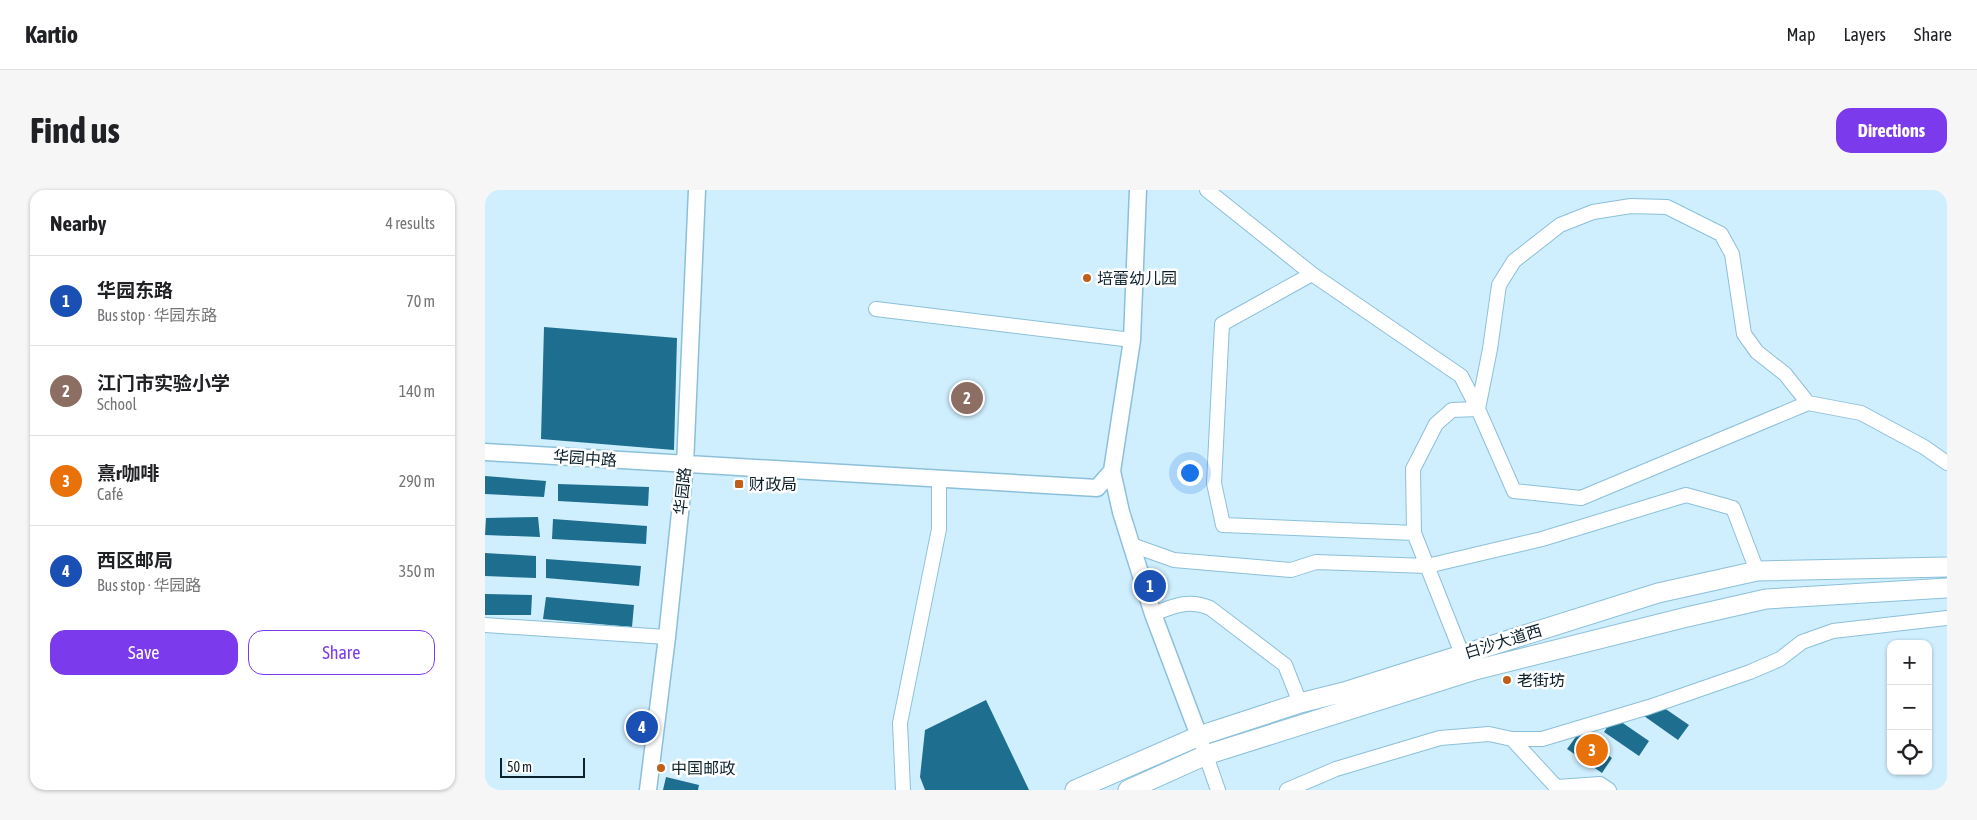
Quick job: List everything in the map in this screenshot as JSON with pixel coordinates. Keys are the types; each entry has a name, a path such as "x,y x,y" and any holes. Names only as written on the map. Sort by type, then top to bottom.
{"main road":[{"name":"白沙大道西","path":"1075,790 1199,736 1300,703 1345,692 1659,593 1757,571 1947,567"},
{"name":"白沙大道西","path":"1128,790 1207,755 1475,670 1696,615 1766,599 1947,588"}],"street":[{"name":"华园路","path":"648,790 667,637 685,465 697,190"},
{"path":"1138,190 1132,340 1112,471 1121,512 1153,614 1207,755 1218,790"},
{"path":"1207,190 1313,274 1461,376 1478,409 1514,491 1581,498 1808,403 1861,413 1924,447 1947,463"},
{"path":"1478,409 1490,349 1499,285 1514,261 1561,224 1593,212 1631,206 1667,207 1721,234 1732,254 1744,334 1757,352 1785,374 1808,403"},
{"path":"1313,274 1222,324 1214,483 1223,525 1414,533"},
{"path":"876,309 1132,340"},
{"path":"1462,654 1414,533 1413,469 1436,424 1452,410 1478,409"},
{"name":"华园中路","path":"485,452 1097,488 1112,471"},
{"path":"903,790 900,723 939,529 939,480"},
{"path":"1132,545 1174,560 1291,570 1316,562 1427,566 1542,538 1686,495 1733,508 1757,571"},
{"path":"1153,614 1189,603 1199,603 1210,608 1285,665 1300,703"},
{"path":"1287,790 1336,769 1440,738 1489,734 1512,739 1542,739 1649,707 1750,672 1780,659 1802,642 1833,631 1947,618"},
{"path":"485,625 667,637"},
{"path":"1512,739 1558,789 1600,784 1609,790"}],"building":[{"path":"544,327 677,338 674,450 541,439"},
{"path":"485,476 546,481 544,497 485,494"},
{"path":"558,484 649,487 648,506 558,501"},
{"path":"538,517 540,537 485,535 486,518"},
{"path":"553,519 647,526 646,544 552,539"},
{"path":"485,553 536,556 536,578 485,576"},
{"path":"546,559 641,566 639,586 546,578"},
{"path":"485,594 532,595 531,615 485,615"},
{"path":"546,597 634,605 632,627 543,619"},
{"path":"986,700 1029,790 925,790 920,777 925,730"},
{"path":"1654,701 1689,725 1678,740 1644,716"},
{"path":"1614,717 1649,741 1639,756 1604,732"},
{"path":"1578,734 1612,758 1602,773 1567,749"},
{"path":"666,777 699,785 698,790 663,790"}],"place":[{"name":"培蕾幼儿园","path":"1087,278"},
{"name":"江门市实验小学","path":"967,398"},
{"name":"财政局","path":"739,484"},
{"name":"华园东路","path":"1150,586"},
{"name":"老街坊","path":"1507,680"},
{"name":"西区邮局","path":"642,727"},
{"name":"熹r咖啡","path":"1592,750"},
{"name":"中国邮政","path":"661,768"}]}
